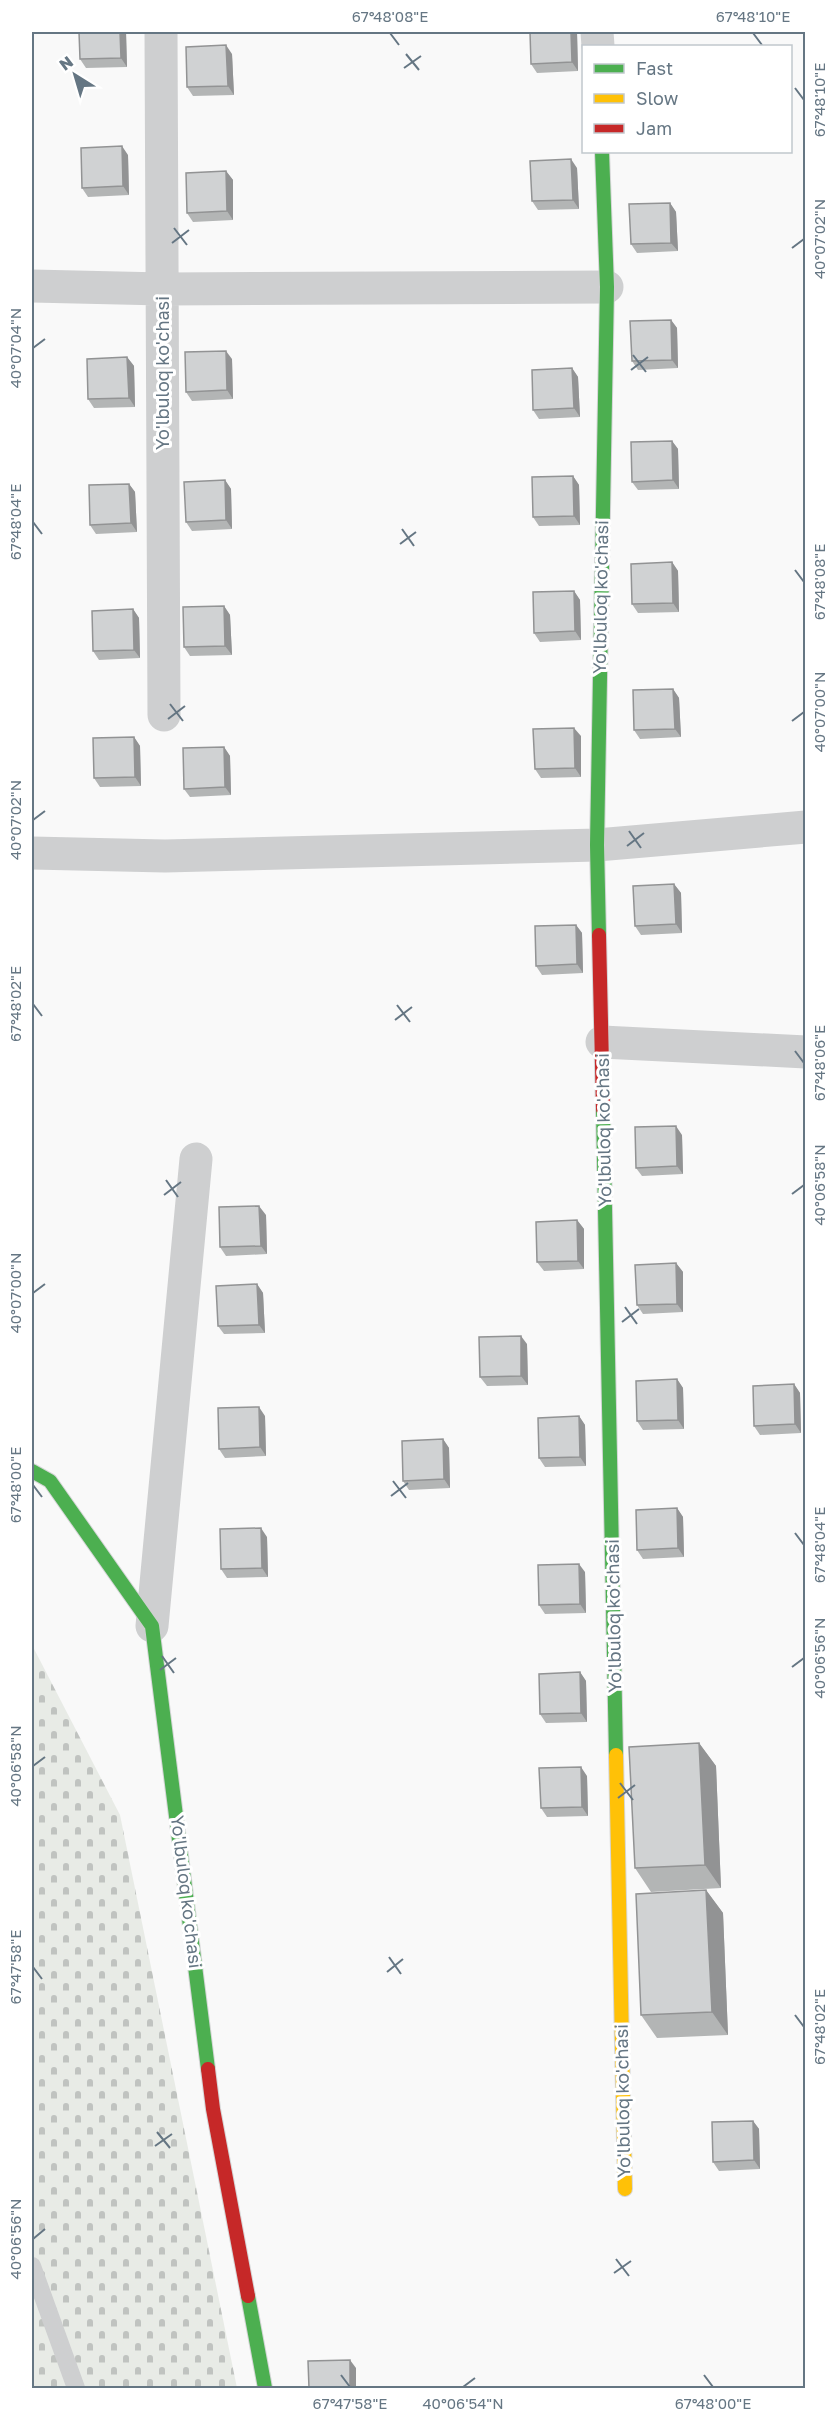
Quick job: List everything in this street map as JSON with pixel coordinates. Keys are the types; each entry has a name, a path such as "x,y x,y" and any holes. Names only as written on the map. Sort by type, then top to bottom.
{"street":[{"name":"Yo'lbuloq ko'chasi","path":"161,32 164,715"},
{"name":"Yo'lbuloq ko'chasi","path":"602,153 607,287 597,845 625,2189"},
{"path":"32,286 163,289 607,287"},
{"path":"32,853 165,856 597,845 806,827"},
{"name":"Yo'lbuloq ko'chasi","path":"602,1042 806,1052"},
{"path":"152,1626 196,1159"},
{"name":"Yo'lbuloq ko'chasi","path":"32,1471 50,1481 152,1626 213,2109 265,2388"}],"lane":[{"path":"32,2266 76,2388"}],"green space":[{"path":"32,1645 120,1815 237,2388 32,2388"}],"building":[{"path":"79,32 120,32 121,58 80,59"},
{"path":"530,32 571,32 572,62 531,64"},
{"path":"226,45 228,86 187,87 186,47"},
{"path":"122,146 123,186 82,188 81,148"},
{"path":"571,159 573,200 532,201 530,161"},
{"path":"226,171 227,211 187,213 186,173"},
{"path":"670,203 671,243 631,244 629,204"},
{"path":"671,320 672,360 632,361 630,321"},
{"path":"226,351 227,390 186,392 185,352"},
{"path":"127,357 129,398 88,399 87,359"},
{"path":"572,368 574,408 533,410 532,370"},
{"path":"672,441 673,480 632,482 631,442"},
{"path":"573,476 574,516 533,517 532,477"},
{"path":"225,480 226,520 186,522 184,482"},
{"path":"129,484 131,523 90,525 89,485"},
{"path":"672,562 673,603 632,604 631,564"},
{"path":"574,591 575,631 534,633 533,592"},
{"path":"224,606 225,646 184,647 183,607"},
{"path":"133,609 134,650 93,651 92,611"},
{"path":"673,689 675,729 634,730 633,690"},
{"path":"574,728 575,768 535,769 533,729"},
{"path":"134,737 135,777 94,778 93,738"},
{"path":"224,747 225,787 184,789 183,748"},
{"path":"674,884 676,924 635,926 633,886"},
{"path":"576,925 577,964 536,966 535,926"},
{"path":"676,1126 677,1166 636,1168 635,1127"},
{"path":"259,1206 261,1246 220,1247 219,1207"},
{"path":"577,1220 578,1261 537,1262 536,1222"},
{"path":"676,1263 677,1304 637,1305 635,1265"},
{"path":"257,1284 259,1325 218,1326 216,1286"},
{"path":"521,1336 521,1376 480,1377 479,1337"},
{"path":"677,1379 678,1420 637,1421 636,1381"},
{"path":"794,1384 795,1424 754,1426 753,1386"},
{"path":"259,1407 260,1447 219,1449 218,1408"},
{"path":"579,1416 580,1457 539,1458 538,1418"},
{"path":"443,1439 444,1479 403,1481 402,1441"},
{"path":"677,1508 678,1548 637,1550 636,1510"},
{"path":"261,1528 262,1568 221,1569 220,1529"},
{"path":"579,1564 580,1604 539,1605 538,1565"},
{"path":"580,1672 581,1713 540,1714 539,1674"},
{"path":"699,1743 705,1865 635,1868 629,1747"},
{"path":"581,1767 582,1807 541,1808 539,1768"},
{"path":"706,1890 712,2012 641,2015 636,1894"},
{"path":"753,2121 754,2160 713,2162 712,2122"},
{"path":"350,2360 350,2388 309,2388 308,2361"}],"traffic: fast":[{"path":"599,935 597,845 607,287 602,153"},
{"path":"603,1109 616,1755"},
{"path":"32,1471 50,1481 152,1626 208,2069"},
{"path":"248,2296 265,2388"}],"traffic: slow":[{"path":"616,1755 625,2189"}],"traffic: jam":[{"path":"599,935 603,1109"},
{"path":"208,2069 213,2109 248,2296"}]}
